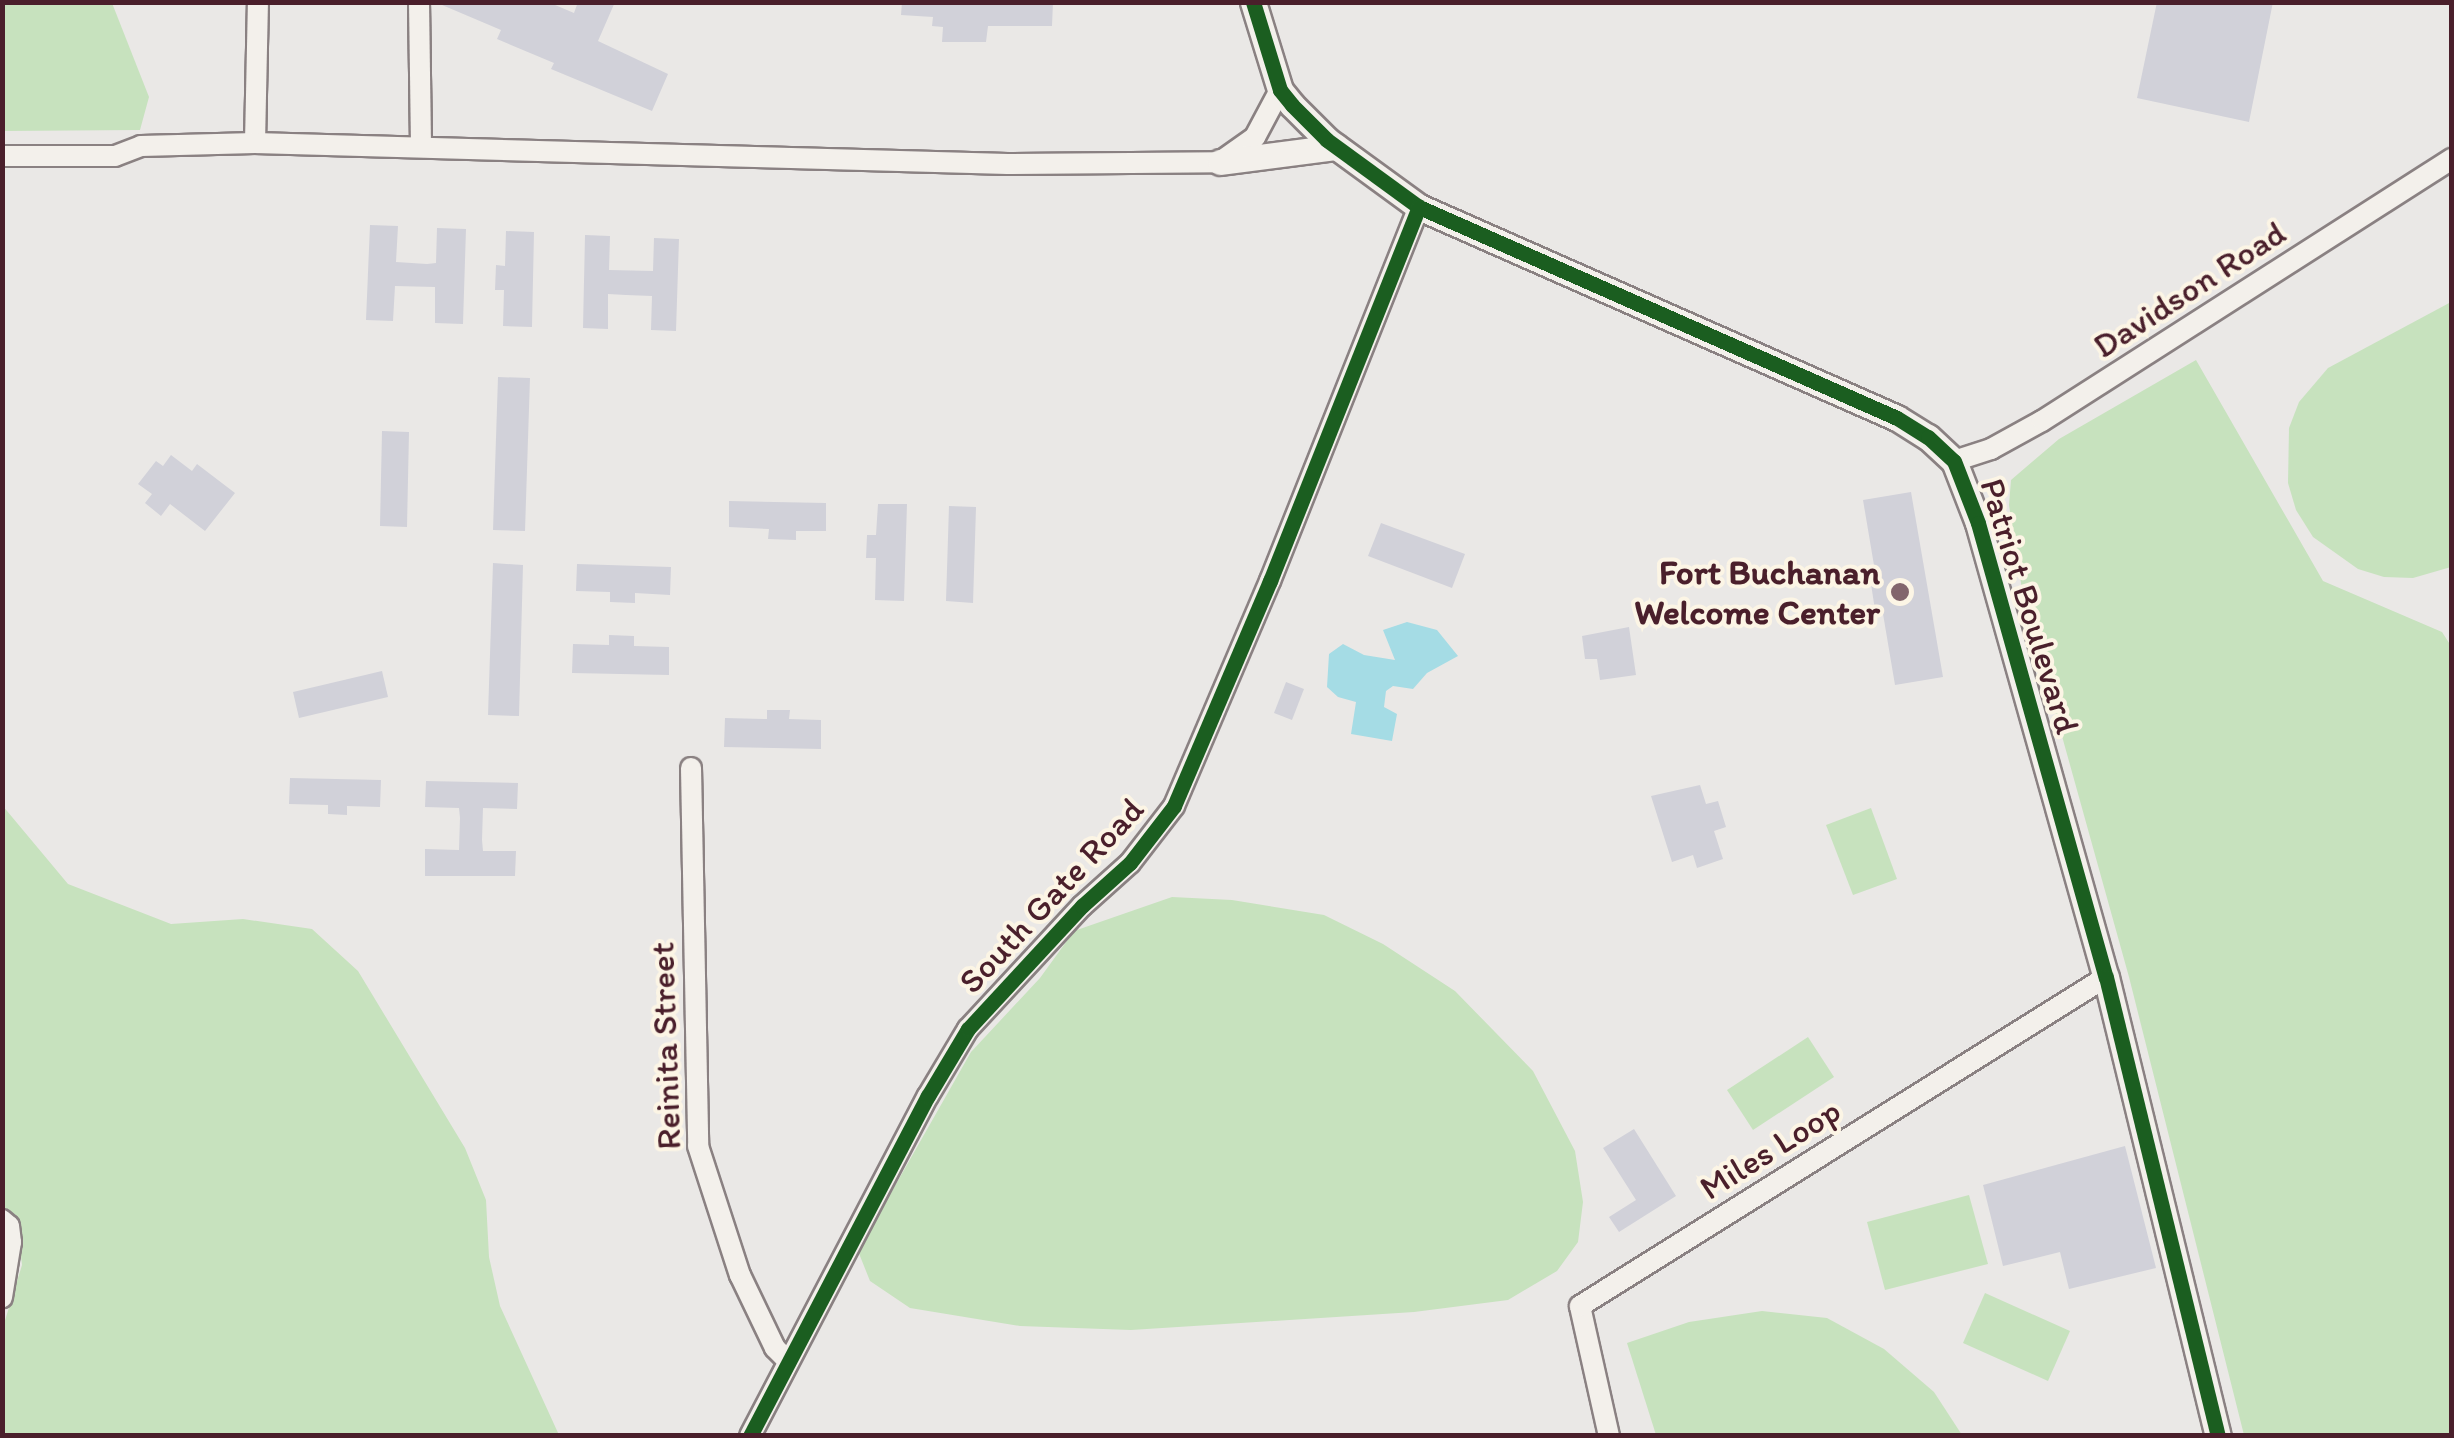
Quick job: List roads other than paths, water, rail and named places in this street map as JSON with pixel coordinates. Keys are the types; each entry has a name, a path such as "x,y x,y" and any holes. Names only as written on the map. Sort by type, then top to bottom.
{"street":[{"path":"256,144 258,2"},
{"path":"420,2 421,146"},
{"name":"Patriot Boulevard","path":"1253,2 1280,90 1339,149 1419,207 1897,418 1928,436 1954,461 1978,523 2106,977 2218,1436"},
{"path":"1220,162 1256,137 1280,90"},
{"path":"2,156 115,156 141,146 256,144 1008,164 1220,162 1339,149"},
{"name":"Davidson Road","path":"1954,461 1991,449 2042,422 2452,159"},
{"name":"South Gate Road","path":"750,1436 968,1029 1082,906 1130,864 1174,806 1270,582 1419,207"},
{"name":"Reinita Street","path":"691,768 698,1146 740,1275 775,1348 788,1362"},
{"name":"Miles Loop","path":"1609,1436 1580,1306 2106,977"},
{"path":"2,1220 9,1226 11,1242 2,1297"}],"water":[{"path":"1407,622 1437,630 1458,656 1427,673 1413,689 1393,686 1386,691 1384,707 1397,714 1392,741 1351,734 1356,702 1338,697 1327,687 1329,654 1343,644 1364,655 1395,660 1383,630"}],"place":[{"name":"Fort Buchanan Welcome Center","path":"1900,592"}]}
